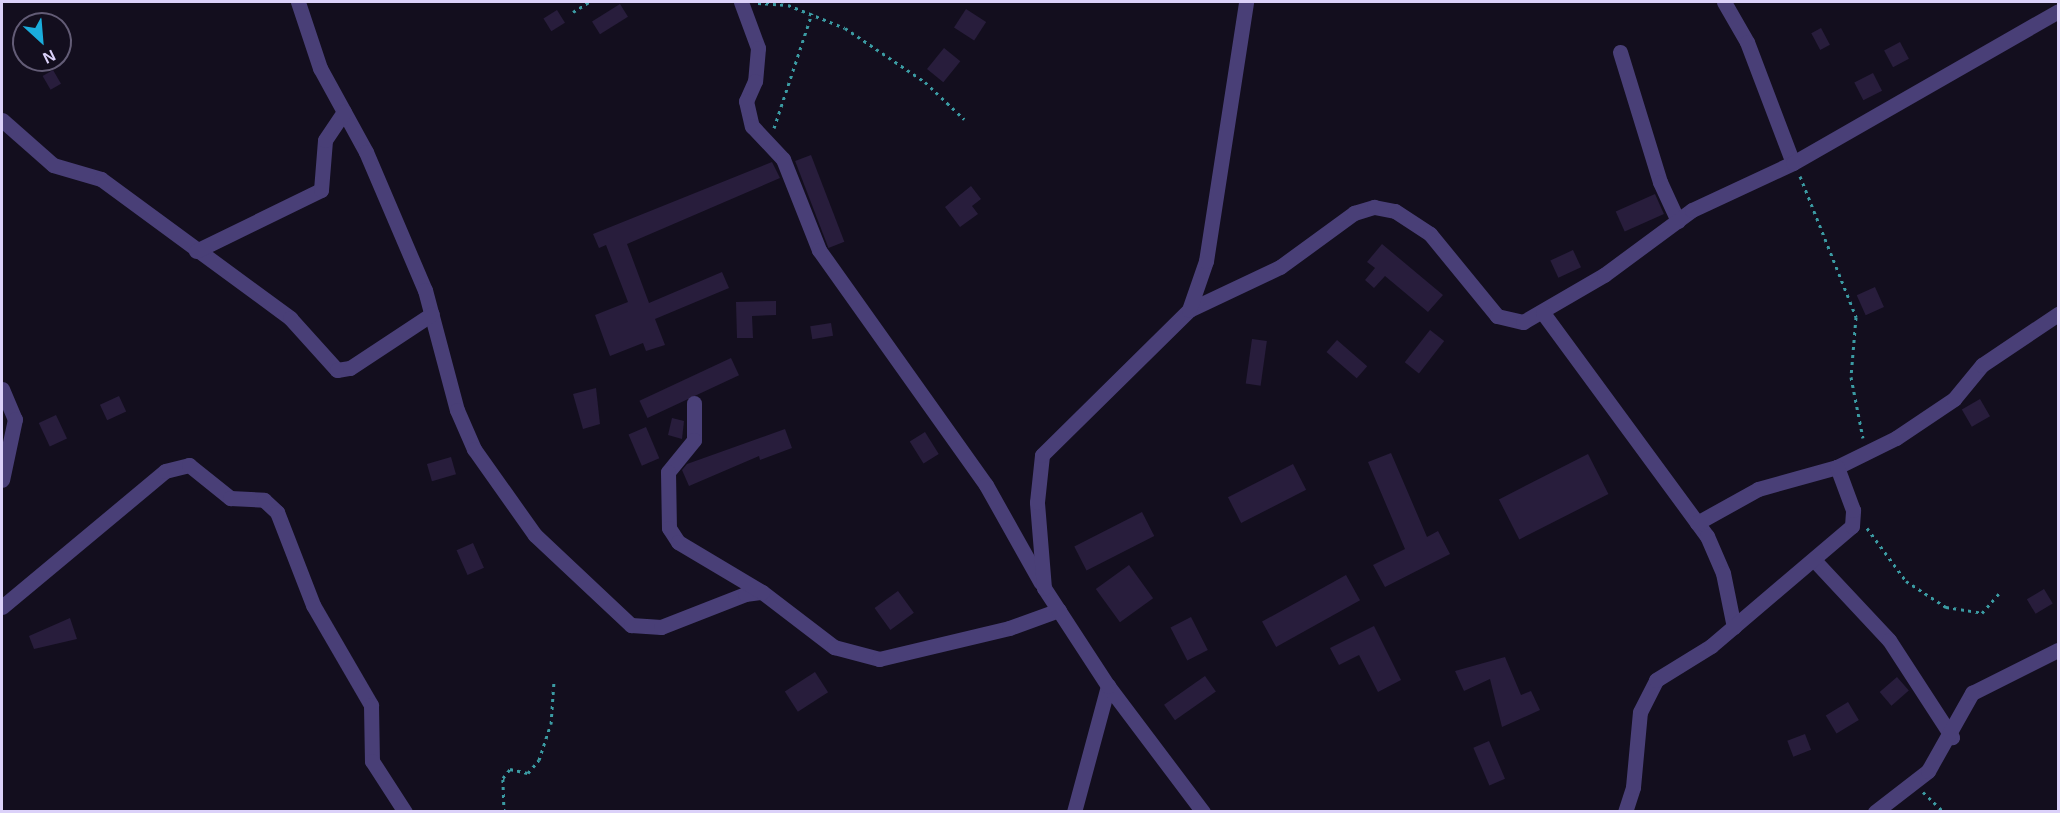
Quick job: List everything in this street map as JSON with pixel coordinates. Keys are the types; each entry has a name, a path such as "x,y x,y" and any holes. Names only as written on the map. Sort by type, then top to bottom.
{"street":[{"path":"298,2 320,68 344,112 432,314 457,410 474,448 535,535 631,625 661,627 745,594 762,592"},
{"path":"741,2 758,48 746,114 783,159 819,250 986,484 1044,588 1108,686 1203,812"},
{"path":"1189,310 1206,261 1246,2"},
{"path":"1724,2 1748,42 1793,163"},
{"path":"1044,588 1037,502 1042,455 1189,310 1280,267 1354,213 1374,207 1395,211 1430,234 1497,316 1523,322 1543,314 1677,221 1793,163 2058,11"},
{"path":"1620,52 1660,182 1677,221"},
{"path":"196,251 321,190 325,140 344,112"},
{"path":"2,120 53,165 101,179 290,318 337,370 350,368 432,314"},
{"path":"1543,314 1697,523 1723,573 1734,627"},
{"path":"1697,523 1758,489 1837,468 1933,416 1982,365 2058,314"},
{"path":"2,389 15,419 2,480"},
{"path":"694,403 694,440 668,472 669,528 678,542 762,592 834,647 879,659 1009,628 1059,610"},
{"path":"2,607 165,471 189,465 230,498 264,500 277,512 313,605 371,705 372,761 405,812"},
{"path":"1625,812 1646,695 1656,680 1734,627 1815,561 1852,526 1853,510 1837,468"},
{"path":"1815,561 1889,640 1952,737"},
{"path":"1875,812 1914,782 1952,737 1972,693 2058,650"},
{"path":"1074,812 1108,686"}],"path":[{"path":"573,12 589,2"},
{"path":"741,2 788,5 812,13 880,50 964,118"},
{"path":"770,143 812,13"},
{"path":"1793,163 1822,222 1856,317 1850,354 1863,435 1860,456"},
{"path":"1853,510 1922,595 1975,615 1989,609 2001,591"},
{"path":"504,812 503,778 510,769 528,773 538,760 551,724 554,681"},
{"path":"1914,782 1944,812"}],"building":[{"path":"620,4 628,17 600,34 592,21"},
{"path":"966,9 986,22 974,41 954,27"},
{"path":"557,10 565,23 551,31 543,18"},
{"path":"1821,28 1830,45 1820,50 1811,33"},
{"path":"1900,42 1909,59 1893,67 1884,50"},
{"path":"944,48 960,61 943,82 927,69"},
{"path":"54,72 61,84 51,90 43,76"},
{"path":"1873,73 1882,91 1863,100 1854,83"},
{"path":"811,155 844,242 828,248 795,161"},
{"path":"772,162 780,178 627,244 649,303 722,272 729,288 655,319 665,345 646,351 643,343 610,356 595,315 628,302 606,245 599,248 593,234"},
{"path":"971,186 981,199 972,206 978,214 960,227 945,207"},
{"path":"1655,194 1664,214 1625,232 1616,211"},
{"path":"1382,244 1443,295 1428,312 1385,276 1374,288 1365,280 1375,268 1367,262"},
{"path":"1573,250 1581,267 1558,278 1550,261"},
{"path":"1875,287 1884,307 1866,315 1857,295"},
{"path":"776,301 776,315 752,316 753,338 737,338 736,302"},
{"path":"831,323 833,336 812,339 810,326"},
{"path":"1430,330 1444,341 1419,373 1405,362"},
{"path":"1252,339 1267,341 1261,386 1246,384"},
{"path":"1337,340 1367,366 1357,378 1327,352"},
{"path":"731,358 739,375 647,418 639,401"},
{"path":"596,388 600,424 583,429 573,394"},
{"path":"119,396 126,411 107,420 100,405"},
{"path":"1980,399 1990,416 1972,427 1962,410"},
{"path":"56,415 67,439 50,447 39,423"},
{"path":"672,418 684,421 682,439 668,435"},
{"path":"646,427 659,458 642,466 629,434"},
{"path":"785,429 792,448 760,460 759,456 689,486 682,470 687,464"},
{"path":"925,432 939,454 924,464 910,442"},
{"path":"1391,453 1427,537 1438,531 1450,554 1385,587 1373,565 1405,549 1368,462"},
{"path":"1588,454 1608,494 1519,539 1499,499"},
{"path":"451,457 456,474 432,481 427,464"},
{"path":"1293,464 1306,490 1241,523 1228,497"},
{"path":"1142,512 1154,536 1087,571 1074,547"},
{"path":"473,543 484,568 468,575 457,550"},
{"path":"1129,565 1153,598 1120,622 1096,589"},
{"path":"1346,575 1360,600 1276,647 1262,622"},
{"path":"2044,589 2053,604 2036,614 2027,599"},
{"path":"898,591 914,613 890,630 875,608"},
{"path":"1191,617 1208,650 1187,660 1171,627"},
{"path":"70,618 77,639 34,649 29,636"},
{"path":"1374,626 1401,680 1378,692 1359,655 1339,665 1330,648"},
{"path":"1505,657 1521,695 1531,691 1540,710 1502,727 1490,679 1464,691 1455,671"},
{"path":"815,672 828,692 798,712 785,692"},
{"path":"1205,676 1216,692 1175,720 1164,705"},
{"path":"1897,677 1909,691 1891,706 1880,692"},
{"path":"1848,702 1859,720 1837,733 1826,715"},
{"path":"1805,734 1811,750 1793,757 1787,741"},
{"path":"1489,741 1505,779 1489,785 1473,748"}]}
